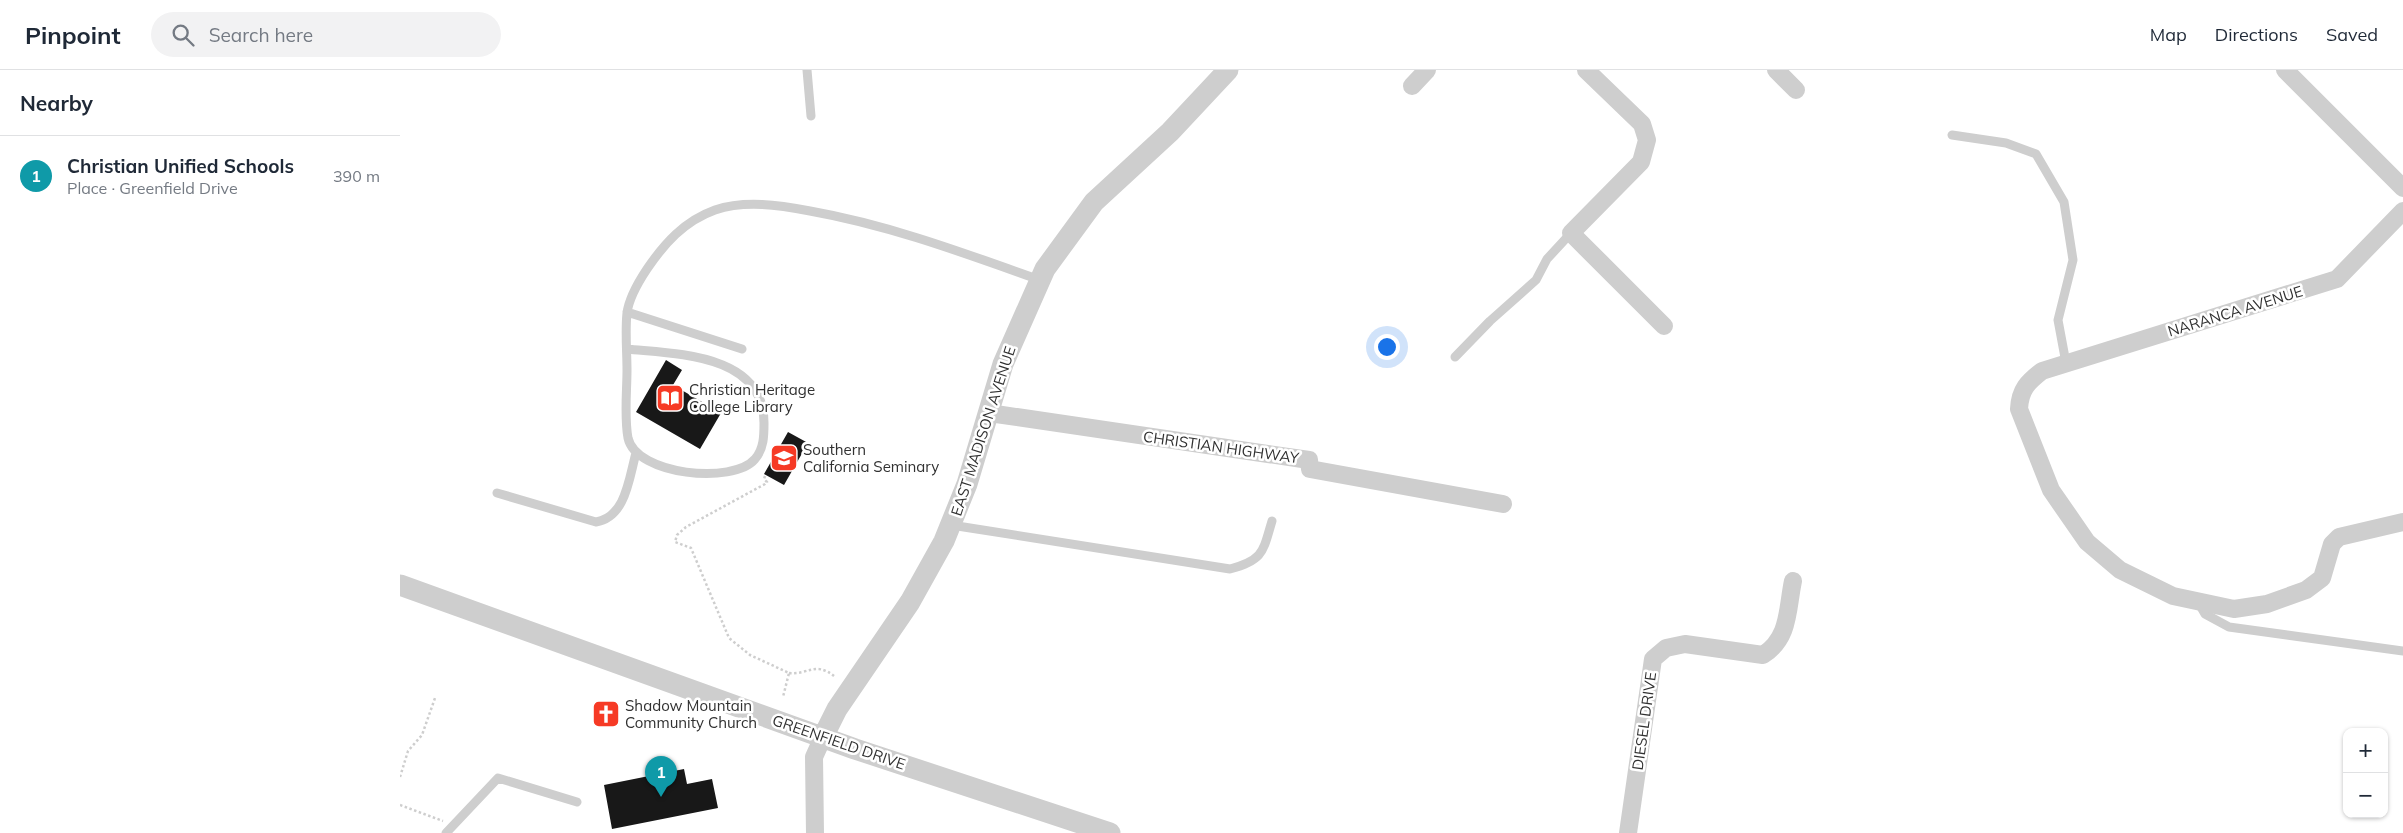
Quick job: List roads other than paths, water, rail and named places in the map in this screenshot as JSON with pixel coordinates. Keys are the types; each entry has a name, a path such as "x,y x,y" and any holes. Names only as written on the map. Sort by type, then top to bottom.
{"street":[{"name":"EAST MADISON AVENUE","path":"815,833 814,757 822,737 837,709 910,602 951,525 967,484 1003,364 1040,280 1094,202 1170,132 1228,70"},
{"path":"1412,86 1426,70"},
{"path":"1586,70 1642,124 1647,140 1641,162 1571,233 1664,326"},
{"path":"1776,70 1796,90"},
{"path":"2285,70 2403,188"},
{"name":"NARANCA AVENUE","path":"2198,602 2173,596 2120,570 2087,542 2051,490 2019,409 2020,397 2025,384 2042,370 2337,280 2403,211"},
{"name":"CHRISTIAN HIGHWAY","path":"989,413 1309,460 1310,470 1503,504"},
{"path":"2198,602 2234,609 2266,604 2306,590 2322,578 2332,544 2339,538 2403,522"},
{"name":"DIESEL DRIVE","path":"1628,833 1653,659 1666,648 1684,644 1763,655 1783,636 1793,580"},
{"name":"GREENFIELD DRIVE","path":"400,585 822,737 1110,833"}],"lane":[{"path":"807,70 811,116"},
{"path":"1952,135 2006,143 2036,154 2064,202 2073,260 2058,320 2066,363"},
{"path":"627,349 694,355 720,362 732,369 753,389 764,417 762,446 758,457 752,463 741,468 708,474 689,474 657,464 636,453 629,443 626,429 627,312 650,266 664,244 684,227 715,210 750,204 786,207 883,226 1040,280"},
{"path":"1455,357 1490,321 1536,280 1548,259 1571,233"},
{"path":"627,312 742,349"},
{"path":"497,493 596,522 605,521 614,515 621,505 636,453"},
{"path":"951,525 1230,569 1248,564 1262,553 1272,521"},
{"path":"2198,602 2205,614 2229,627 2403,651"},
{"path":"446,833 498,778 577,802"}],"place":[{"name":"Christian Heritage College Library","path":"670,398"},
{"name":"Southern California Seminary","path":"784,458"},
{"name":"Shadow Mountain Community Church","path":"606,714"},
{"name":"Christian Unified Schools","path":"661,797"}]}
